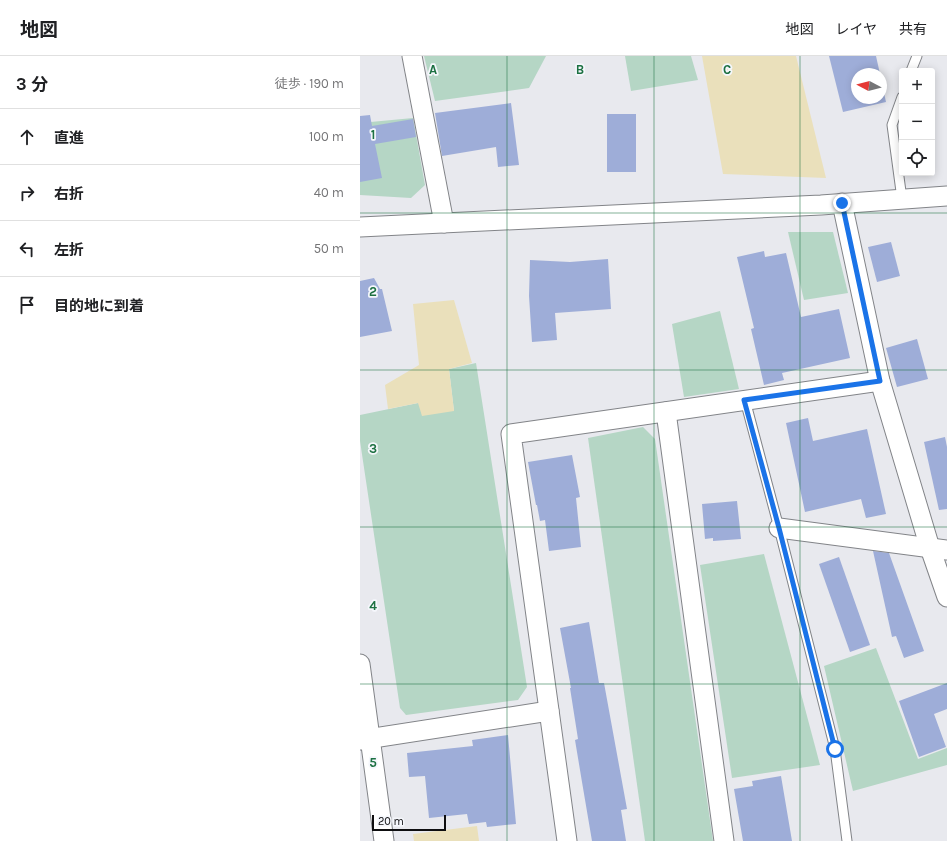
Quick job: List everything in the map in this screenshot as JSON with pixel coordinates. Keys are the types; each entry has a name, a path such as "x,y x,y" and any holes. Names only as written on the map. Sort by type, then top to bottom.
{"street":[{"path":"412,56 444,223"},
{"path":"360,227 842,203 947,196"},
{"path":"842,203 880,381 938,549 947,597"},
{"path":"567,841 511,434 880,381"},
{"path":"666,412 724,841"},
{"path":"779,528 938,549"},
{"path":"360,664 365,739 384,841"},
{"path":"365,739 549,710"}],"lane":[{"path":"912,68 917,56"},
{"path":"900,104 892,125 902,199"},
{"path":"744,400 779,528 835,749 847,841"}],"green space":[{"path":"424,56 546,56 529,88 435,101"},
{"path":"625,56 691,56 698,80 631,91"},
{"path":"413,118 425,185 411,198 360,195 360,123"},
{"path":"788,232 833,232 848,293 804,300"},
{"path":"720,311 739,389 684,397 672,324"},
{"path":"476,363 527,687 518,700 406,715 400,708 360,441 360,415 418,403 454,411 449,369"},
{"path":"643,427 655,439 713,841 645,841 588,438"},
{"path":"764,554 820,765 732,778 700,565"},
{"path":"876,648 918,759 947,748 947,765 853,791 824,666"}],"sand":[{"path":"702,56 796,56 826,178 723,174"},
{"path":"454,300 472,363 449,369 454,411 422,416 418,403 388,409 385,385 419,365 413,304"},
{"path":"477,826 479,841 414,841 413,834"}],"building":[{"path":"829,56 876,56 879,68 851,68 851,104 877,104 843,112"},
{"path":"511,103 519,165 498,167 496,147 442,156 435,113"},
{"path":"607,114 636,114 636,172 607,172"},
{"path":"370,115 372,126 413,119 416,137 375,144 382,178 360,182 360,116"},
{"path":"891,242 900,276 877,282 868,247"},
{"path":"764,251 765,257 786,253 801,317 839,309 850,358 782,373 784,380 764,385 751,329 754,328 737,257"},
{"path":"608,259 611,309 555,313 557,340 532,342 529,296 530,260 570,262"},
{"path":"374,278 380,289 382,289 392,331 360,337 360,281"},
{"path":"917,339 928,379 897,387 886,348"},
{"path":"808,418 813,441 867,429 886,514 866,518 861,499 805,512 786,423"},
{"path":"945,437 947,447 947,509 939,510 924,442"},
{"path":"572,455 580,497 576,498 581,547 549,551 545,520 540,521 528,462"},
{"path":"737,501 741,539 713,541 713,538 705,539 702,504"},
{"path":"873,551 889,553 924,651 904,658 896,636 892,637"},
{"path":"839,557 870,645 850,652 819,564"},
{"path":"589,622 599,683 604,683 627,809 621,810 626,841 592,841 582,782 575,740 578,739 571,688 560,628"},
{"path":"947,683 947,709 934,714 946,747 919,757 899,701"},
{"path":"508,735 516,824 487,827 486,822 469,824 467,814 429,818 425,776 409,777 407,753 473,746 472,740"},
{"path":"781,776 792,841 743,841 734,789 753,786 752,781"}],"route":[{"path":"835,749 779,528 744,400 880,381 842,203"}]}
